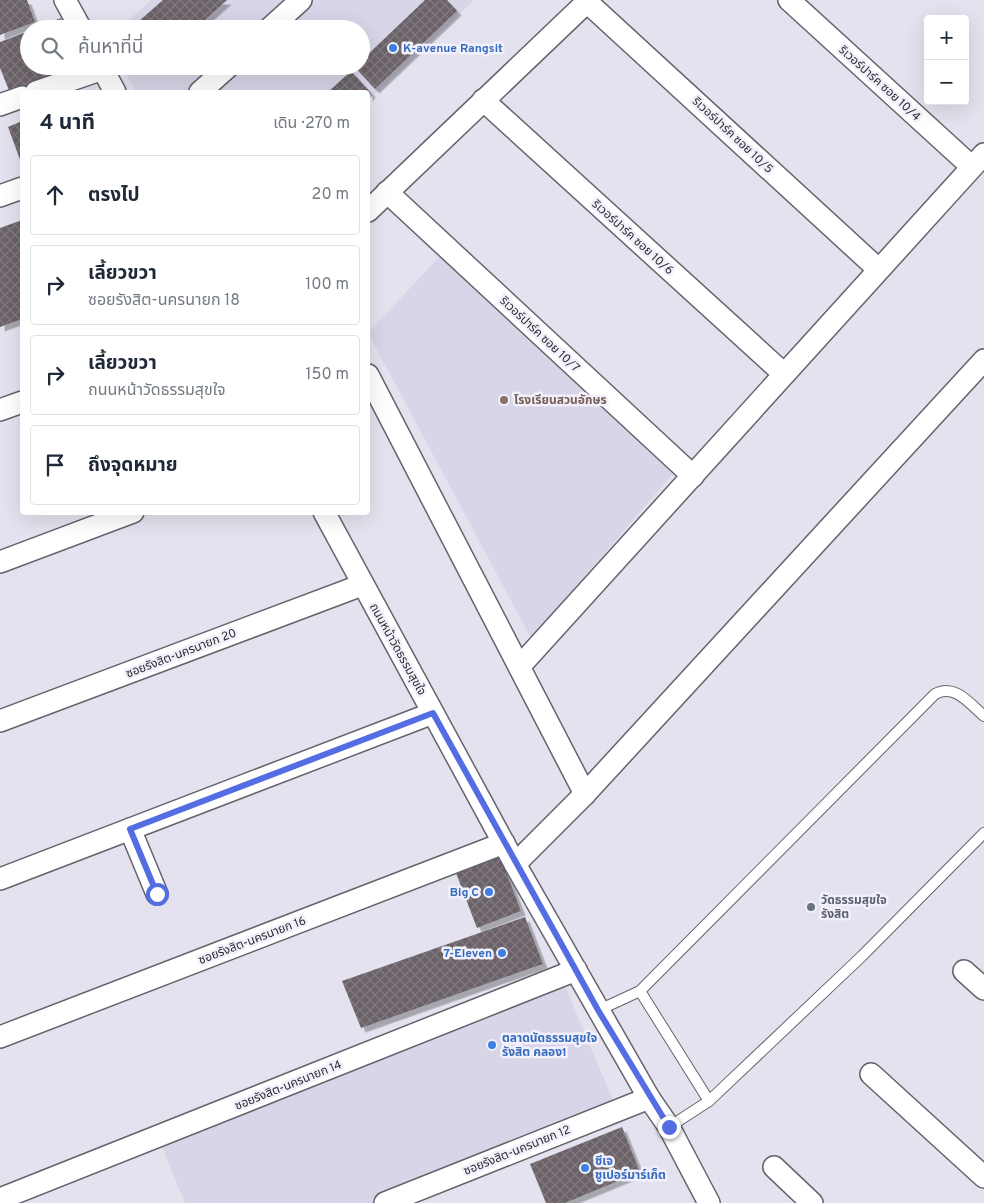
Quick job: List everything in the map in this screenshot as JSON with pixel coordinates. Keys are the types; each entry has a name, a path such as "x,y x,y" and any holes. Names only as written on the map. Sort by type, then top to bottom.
{"street":[{"path":"65,0 76,20"},
{"path":"280,20 301,0"},
{"name":"ริเวอร์ปาร์ค ซอย 10/4","path":"788,0 978,160"},
{"path":"370,209 588,1"},
{"name":"ริเวอร์ปาร์ค ซอย 10/5","path":"588,1 878,268"},
{"path":"41,90 81,75"},
{"path":"106,75 114,90"},
{"path":"202,90 219,75"},
{"path":"0,105 20,98"},
{"name":"ริเวอร์ปาร์ค ซอย 10/6","path":"483,100 784,374"},
{"path":"520,666 693,476 878,268 978,160"},
{"path":"0,196 20,189"},
{"name":"ริเวอร์ปาร์ค ซอย 10/7","path":"387,192 693,476"},
{"path":"515,864 585,794 984,360"},
{"path":"370,379 585,794"},
{"path":"0,410 20,403"},
{"path":"0,562 124,515"},
{"name":"ถนนหน้าวัดธรรมสุขใจ","path":"326,515 515,864 649,1098 669,1127 709,1203"},
{"name":"ซอยรังสิต-นครนายก 20","path":"0,721 362,585"},
{"path":"0,879 433,713"},
{"path":"130,829 157,894"},
{"name":"ซอยรังสิต-นครนายก 16","path":"0,1037 504,843"},
{"name":"ซอยรังสิต-นครนายก 14","path":"0,1199 576,970"},
{"path":"964,971 984,989"},
{"path":"871,1074 984,1178"},
{"name":"ซอยรังสิต-นครนายก 12","path":"385,1203 649,1098"},
{"path":"774,1167 812,1203"}],"lane":[{"path":"598,1010 640,991 935,694 944,690 958,692 984,716"},
{"path":"669,1127 708,1101 862,956 984,833"},
{"path":"640,991 708,1101"}],"shaded area":[{"name":"K-avenue Rangsit","path":"151,0 474,0 370,99 370,90 135,90 127,75 370,75 370,20 129,20"},
{"name":"โรงเรียนสวนอักษร","path":"442,254 678,468 531,638 370,337 370,331"},
{"name":"ตลาดนัดธรรมสุขใจ รังสิต คลอง1","path":"562,979 617,1110 385,1203 185,1203 158,1137"}],"building":[{"path":"0,0 27,0 34,20 20,20 20,28 0,35"},
{"path":"163,0 227,0 205,20 140,20"},
{"path":"425,0 447,0 457,11 375,89 362,75 370,75 370,52"},
{"path":"20,34 20,75 55,75 10,93 0,68 0,42"},
{"path":"347,75 355,75 368,90 330,90"},
{"path":"20,122 20,160 8,127"},
{"path":"20,221 20,320 0,327 0,228"},
{"name":"Big C","path":"500,856 521,911 477,928 456,873"},
{"path":"525,917 543,964 361,1028 342,981"},
{"name":"ซีเจ ซูเปอร์มาร์เก็ต","path":"622,1127 640,1172 565,1203 546,1203 530,1164"}],"place":[{"name":"K-avenue Rangsit","path":"393,48"},
{"name":"โรงเรียนสวนอักษร","path":"504,400"},
{"name":"Big C","path":"489,892"},
{"name":"วัดธรรมสุขใจ รังสิต","path":"811,907"},
{"name":"7-Eleven","path":"502,953"},
{"name":"ตลาดนัดธรรมสุขใจ รังสิต คลอง1","path":"492,1045"},
{"name":"ซีเจ ซูเปอร์มาร์เก็ต","path":"585,1168"}],"route":[{"path":"157,894 130,829 433,713 515,864 598,1010 649,1098 669,1127"}]}
